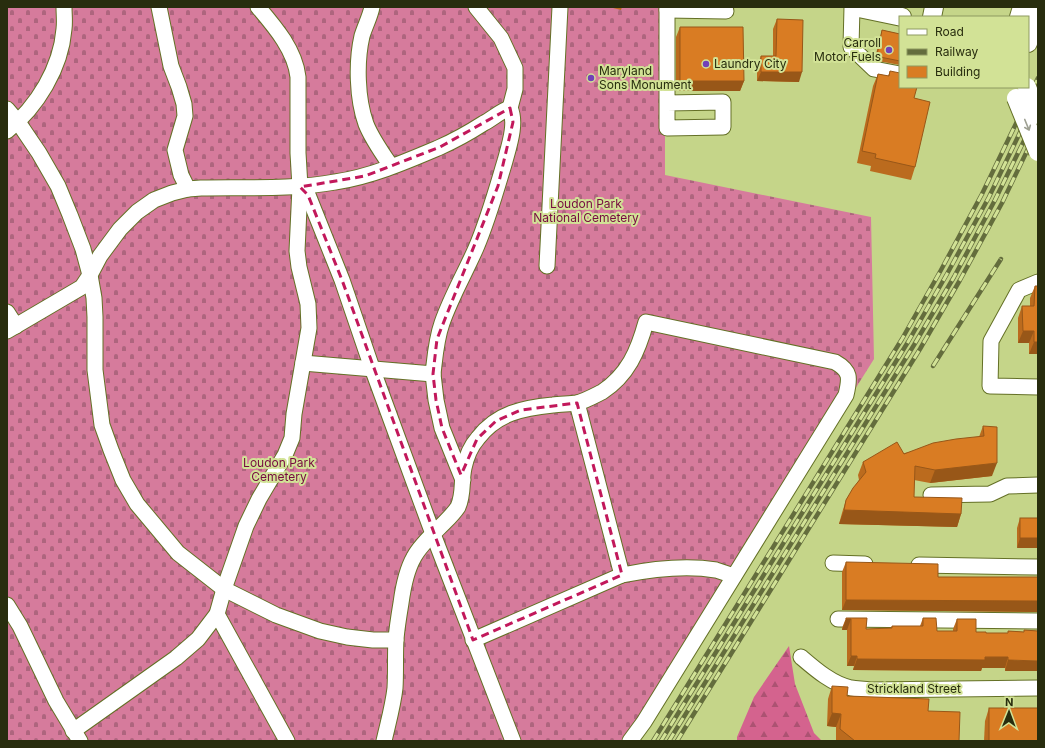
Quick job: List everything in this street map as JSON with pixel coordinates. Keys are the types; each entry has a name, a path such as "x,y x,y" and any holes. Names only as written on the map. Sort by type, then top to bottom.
{"main road":[{"path":"853,7 899,16"},
{"path":"1029,39 1037,7"},
{"path":"1018,91 1038,116"},
{"path":"1018,91 1038,152"}],"street":[{"path":"13,126 38,97 52,72 60,52 64,29 64,7"},
{"path":"159,7 171,66 184,104 185,116 175,150 181,175 188,189"},
{"path":"7,605 20,626 56,701 77,736 198,639 217,614 246,526 285,455 292,438 294,414 309,328 308,304 299,267 297,251 300,187 298,153 298,77 297,68 293,57 284,41 269,19 258,7"},
{"path":"372,7 362,35 359,52 358,80 366,124 375,142 391,166"},
{"path":"464,481 442,428 436,400 433,374 437,339 451,301 476,248 498,186 508,149 513,122 513,114 510,108 515,89 515,68 500,38 476,7"},
{"path":"547,266 560,7"},
{"path":"853,7 851,47 874,69 899,74"},
{"path":"667,103 667,8 726,11"},
{"path":"7,312 11,329 82,287 100,256 120,229 137,212 154,200 188,189 300,187 365,176 440,147 471,132 506,109 510,108"},
{"path":"7,109 13,126 39,153 58,186 83,249 94,298 95,370 102,425 123,480 137,504 178,553 224,589 276,615 320,631 347,637 373,640 396,640"},
{"path":"300,187 308,195 342,280 372,368 433,534 513,741"},
{"path":"1038,282 1019,290 991,341 990,386 1038,387"},
{"path":"384,741 390,719 394,688 396,640 405,579 414,557 422,546 457,508 461,499 464,469 470,450 476,439 486,429 508,414 536,407 577,403 596,395 610,386 621,376 630,364 642,337 646,322 835,362 843,367 849,378 846,395 644,722 630,741"},
{"path":"303,363 433,374"},
{"path":"577,403 622,575"},
{"path":"931,495 990,494 1007,486 1038,485"},
{"path":"833,563 881,564"},
{"path":"904,565 1038,567"},
{"path":"473,640 622,575 642,571 680,568 716,571 734,576"},
{"path":"217,614 287,741"},
{"path":"838,619 1038,621"},
{"name":"Strickland Street","path":"800,657 813,668 839,684 852,688 870,690 1038,688"}],"highlighted area":[{"path":"510,108 513,122 498,186 437,339 433,374 436,400 442,428 461,475 477,439 496,421 521,410 577,403 622,575 473,640 342,280 308,195 300,187 365,176 440,147"}],"green space":[{"name":"Loudon Park Cemetery","path":"7,7 665,7 665,175 871,217 874,359 634,741 7,741"},
{"path":"789,646 795,684 814,733 822,741 737,741 737,737 754,697"}],"building":[{"path":"777,19 803,20 802,72 761,72 761,56 776,56"},
{"name":"Laundry City","path":"680,27 743,27 744,81 680,81"},
{"name":"Carroll Motor Fuels","path":"882,30 899,34 899,61 877,55"},
{"path":"890,71 899,73 899,88 917,88 914,98 930,102 915,167 875,158 876,154 862,151 878,74 889,76"},
{"path":"1035,286 1038,286 1038,342 1034,342 1034,331 1023,331 1022,306 1034,306"},
{"path":"983,426 997,427 997,463 935,470 915,466 914,497 962,498 961,514 844,510 846,500 853,488 866,472 863,462 897,442 904,454 933,443 984,436"},
{"path":"1020,518 1038,518 1038,538 1020,538"},
{"path":"846,562 938,564 938,577 1038,577 1038,601 846,600"},
{"path":"846,618 867,618 866,629 892,628 892,626 923,626 923,618 936,618 937,631 957,631 957,619 976,619 976,632 1008,633 1008,631 1038,631 1038,661 1008,660 1008,657 985,657 985,660 857,659 857,656 851,656 851,619"},
{"path":"832,686 848,687 847,696 929,699 928,711 960,712 959,741 855,741 840,729 841,714 832,713"},
{"path":"989,708 1038,708 1038,741 989,741"}],"railway":[{"path":"653,741 902,339 982,194 1038,78"},
{"path":"661,741 908,342 989,197 1038,95"},
{"path":"669,741 914,345 954,277 995,200 1038,112"},
{"path":"677,741 920,349 1002,203 1038,128"},
{"path":"933,366 1001,259"}],"place":[{"name":"Carroll Motor Fuels","path":"889,50"},
{"name":"Laundry City","path":"706,64"},
{"name":"Maryland Sons Monument","path":"591,78"}],"park label":[{"name":"Loudon Park National Cemetery","path":"586,211"}]}
